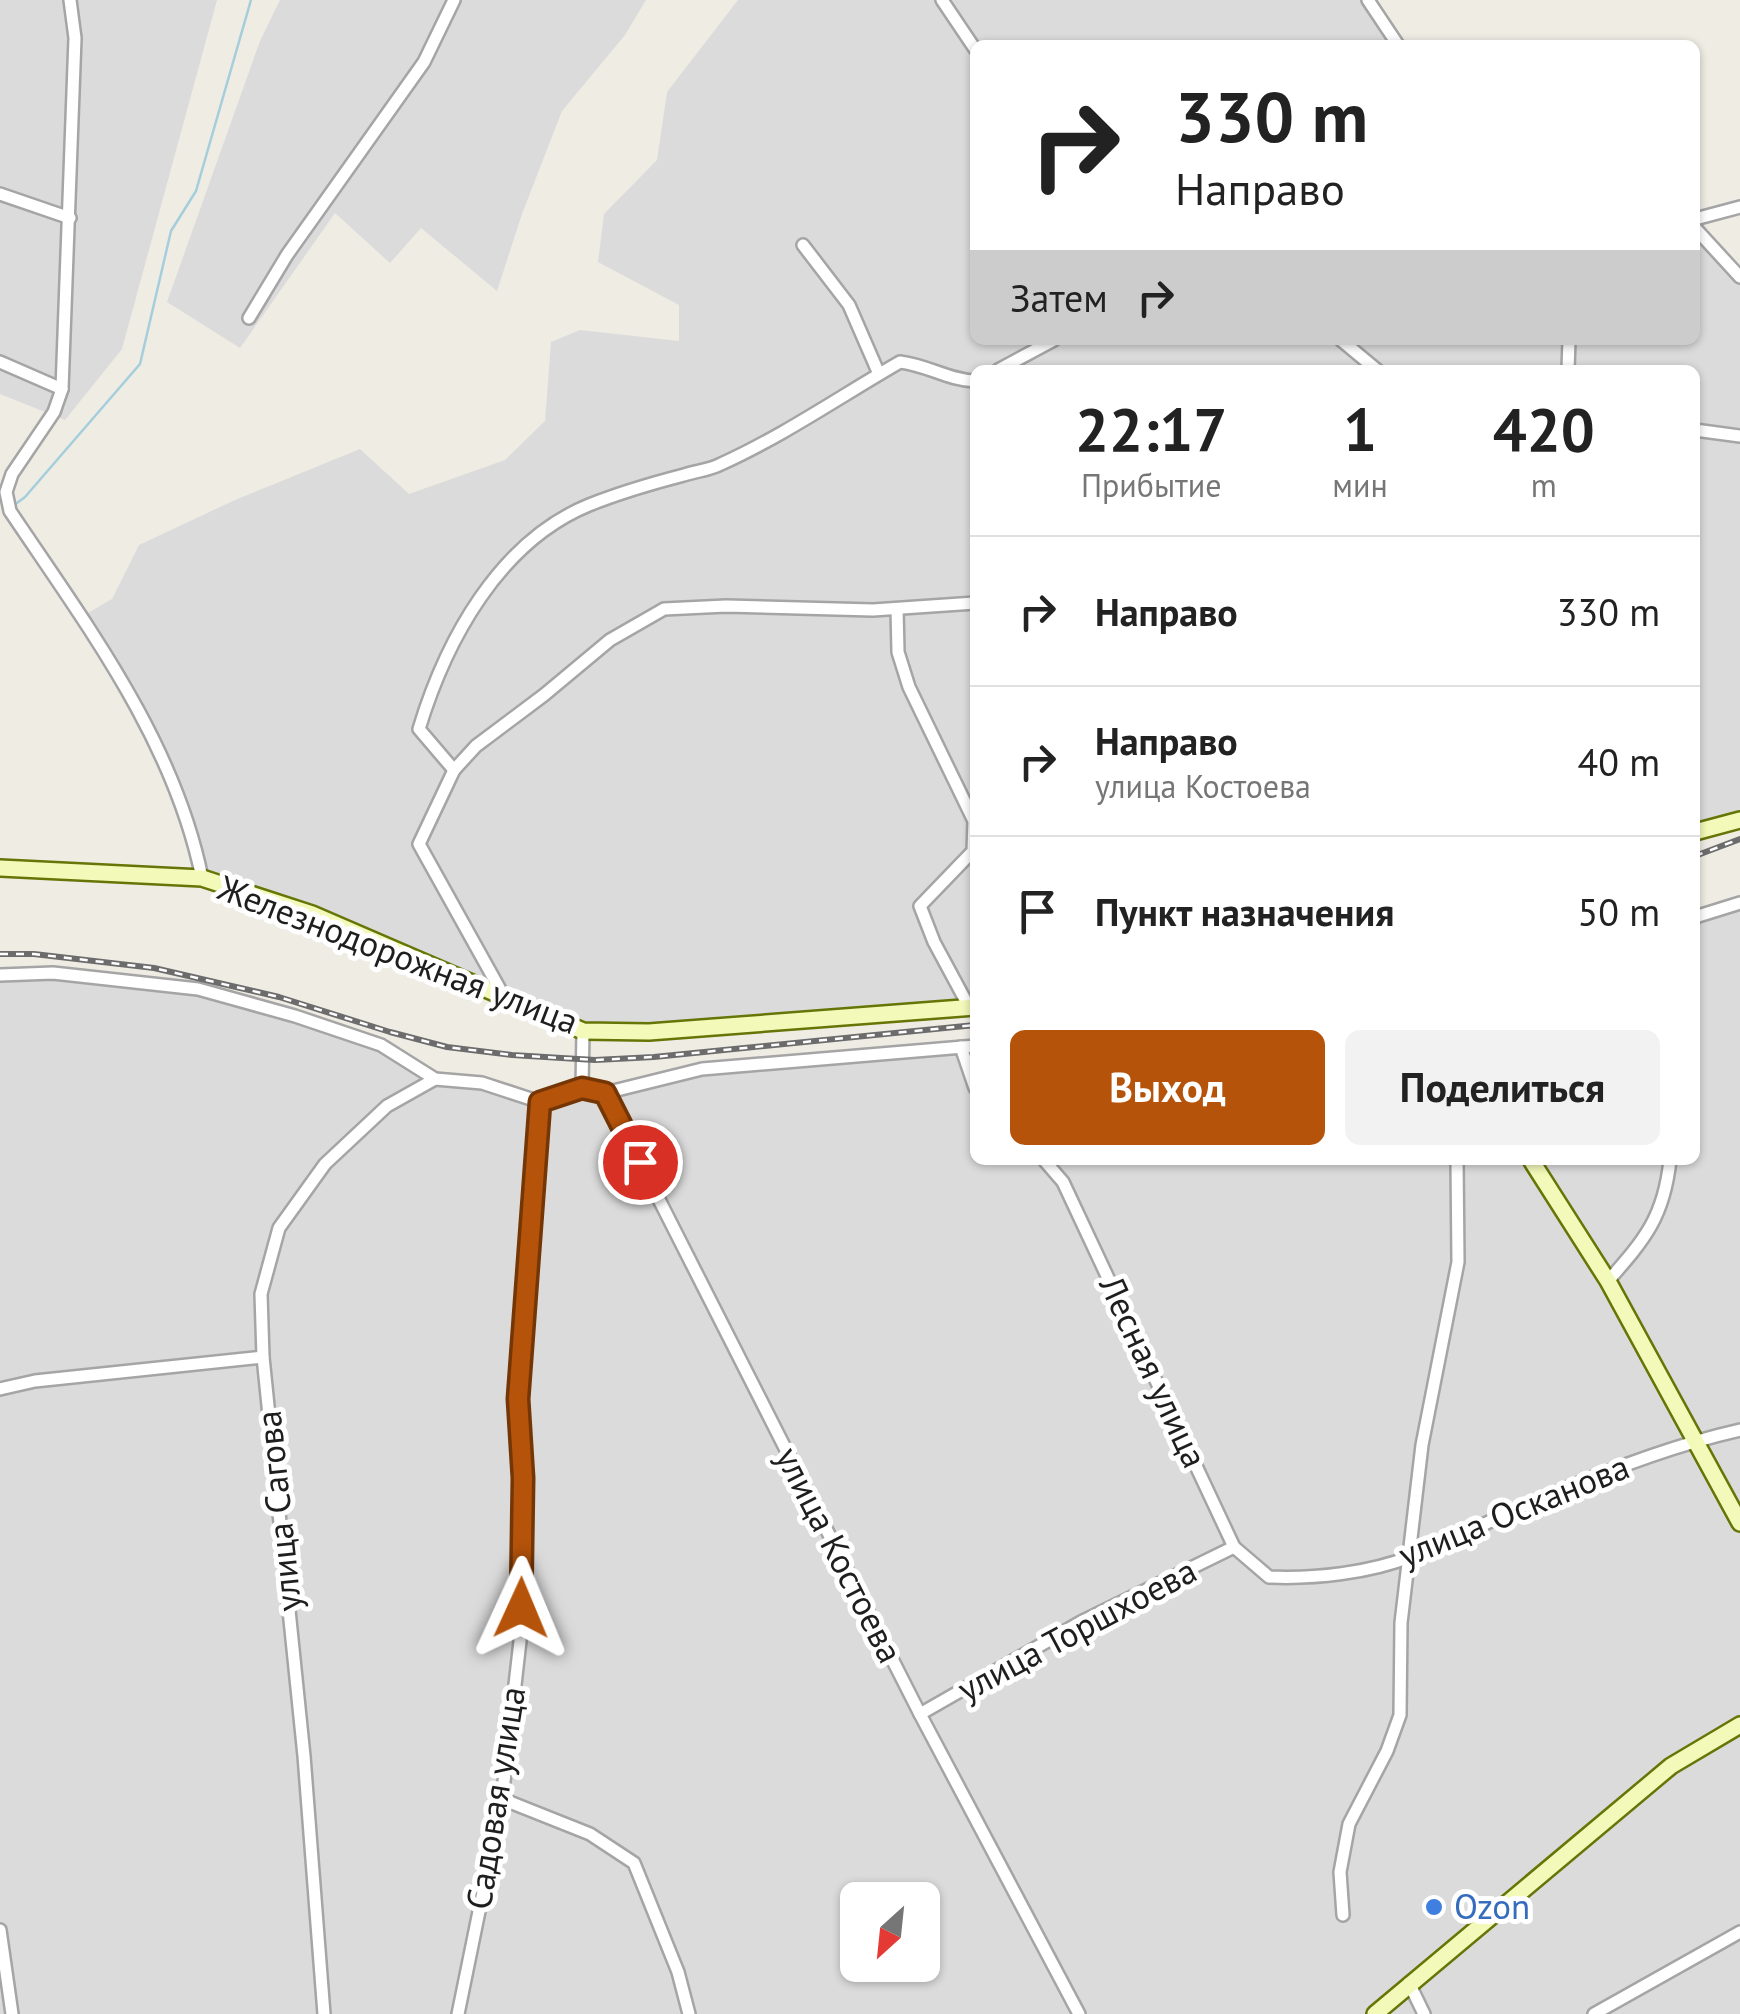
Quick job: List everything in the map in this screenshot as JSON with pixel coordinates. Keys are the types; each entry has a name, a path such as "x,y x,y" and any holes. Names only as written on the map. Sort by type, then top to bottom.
{"street":[{"path":"70,0 75,38 62,389 54,412 12,474 6,492 10,511 95,637 153,734 192,832 202,878"},
{"path":"250,318 279,267 424,62 454,0"},
{"path":"942,0 970,42"},
{"path":"1368,0 1395,40"},
{"path":"0,194 70,218"},
{"path":"1700,218 1740,207"},
{"path":"1700,233 1740,277"},
{"path":"803,246 850,305 878,374"},
{"path":"1007,365 1045,345"},
{"path":"1348,345 1371,365"},
{"path":"0,362 62,389"},
{"path":"454,770 419,729 426,708 480,598 504,566 556,520 592,504 718,466 900,362 970,380"},
{"path":"1700,431 1740,436"},
{"path":"503,995 419,844 454,770 476,746 610,640 664,608 897,609 970,603"},
{"path":"897,609 898,652 909,688 970,813"},
{"path":"1700,831 1740,820"},
{"path":"970,854 920,906 934,942 970,1004"},
{"name":"Железнодорожная улица","path":"0,868 202,878 312,914 583,1031 649,1032 970,1007"},
{"path":"1700,915 1740,903"},
{"path":"0,975 53,974 198,989 381,1045 434,1078 482,1083 540,1102 582,1088 605,1093 702,1069 968,1046 964,1063 970,1077"},
{"path":"582,1088 583,1031"},
{"name":"улица Сагова","path":"324,2014 260,1294 279,1228 325,1164 387,1106 434,1078"},
{"name":"улица Костоева","path":"605,1093 920,1714 1079,2014"},
{"name":"Садовая улица","path":"458,2014 502,1799 520,1641 523,1478 518,1399 540,1102"},
{"name":"Лесная улица","path":"1049,1165 1064,1182 1234,1547 1269,1578"},
{"path":"1343,1915 1340,1872 1349,1824 1387,1751 1400,1716 1401,1623 1422,1445 1458,1262 1457,1165"},
{"path":"1535,1165 1608,1281 1740,1522"},
{"path":"1608,1281 1658,1218 1669,1165"},
{"path":"0,1389 35,1381 263,1357"},
{"name":"улица Осканова","path":"1269,1578 1376,1567 1409,1558 1546,1496 1697,1440 1740,1430"},
{"name":"улица Торшхоева","path":"920,1714 1081,1622 1234,1547"},
{"path":"1375,2014 1672,1766 1740,1724"},
{"path":"502,1799 590,1834 634,1863 678,1972 689,2014"},
{"path":"0,1930 12,2014"},
{"path":"1594,2014 1740,1932"},
{"path":"1408,1983 1424,2014"}],"shaded area":[{"path":"0,0 217,0 122,349 65,420 0,394"},
{"path":"280,0 646,0 625,35 562,111 497,291 421,228 390,263 335,213 240,348 167,302 260,41"},
{"path":"738,0 1368,0 1395,40 970,40 970,345 1700,345 1700,233 1740,277 1740,820 1700,831 1700,365 970,365 970,1007 583,1031 202,878 153,735 81,617 112,599 139,545 235,500 360,449 409,494 505,460 545,421 551,342 580,330 679,341 679,305 598,262 604,214 657,160 667,92"},
{"path":"1740,903 1740,2014 0,2014 0,975 198,989 381,1045 435,1079 482,1083 540,1102 582,1088 605,1093 702,1069 970,1046 970,1165 1700,1165 1700,915"}],"waterway":[{"path":"13,506 140,364 171,231 196,191 251,0"}],"railway":[{"path":"1700,854 1740,839"},
{"path":"0,954 34,954 154,968 279,997 447,1047 512,1055 595,1060 654,1057 970,1025"}],"place":[{"name":"Ozon","path":"1434,1907"}],"route":[{"path":"521,1608 523,1478 518,1399 540,1102 582,1088 605,1093 640,1162"}]}
